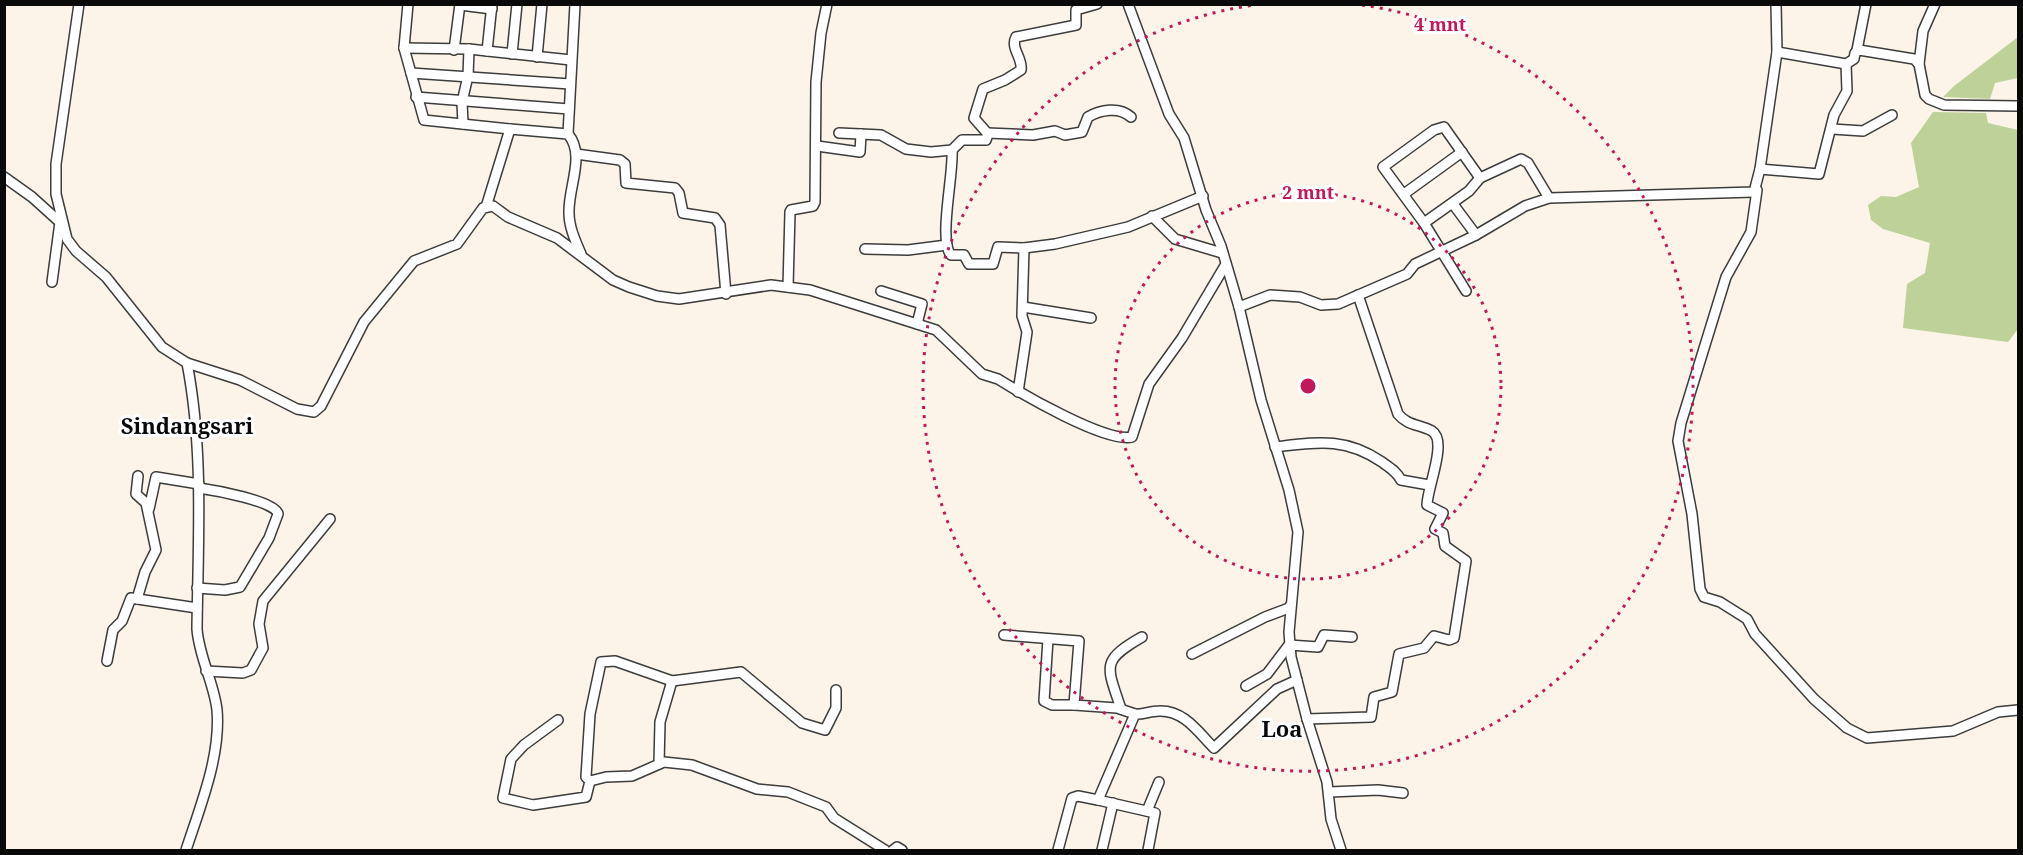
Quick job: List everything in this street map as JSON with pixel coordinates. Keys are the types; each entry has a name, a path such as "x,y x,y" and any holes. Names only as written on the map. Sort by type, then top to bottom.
{"street":[{"path":"79,4 56,164 56,194 61,224 67,239 76,251 106,277 162,347 187,363 240,380 297,409 314,412 321,406 364,322 414,261 457,244 486,207 510,129"},
{"path":"408,4 404,48 424,120 568,134"},
{"path":"512,54 517,4"},
{"path":"537,57 542,4"},
{"path":"575,4 568,134 576,154 569,210 573,235 582,256"},
{"path":"788,286 790,212 813,206 815,202 816,82 821,33 827,4"},
{"path":"839,133 881,135 906,149 931,152 952,150 962,140 986,140 989,136 975,120 974,114 983,89 1021,70 1022,64 1014,45 1016,37 1076,25 1076,10 1097,4"},
{"path":"1128,4 1169,114 1184,138 1226,264 1275,447 1289,490 1298,532 1290,606 1289,645 1307,719 1329,792 1331,819 1341,850"},
{"path":"1776,4 1777,52 1751,232 1726,277 1681,423 1678,441 1692,514 1700,590 1704,597 1720,602 1747,619 1755,634 1814,699 1847,728 1867,738 1953,731 1998,712 2019,710"},
{"path":"1777,52 1846,64 1854,59 1866,4"},
{"path":"1935,4 1923,31 1919,64 1924,93 1929,99 1944,105 2019,106"},
{"path":"454,50 460,5 492,7 487,51"},
{"path":"404,48 487,51 571,60"},
{"path":"463,124 462,102 468,76 469,50"},
{"path":"1857,50 1914,59 1919,64"},
{"path":"1760,169 1818,175 1834,115 1847,91 1846,64"},
{"path":"411,73 570,84"},
{"path":"416,97 568,109"},
{"path":"987,133 1033,135 1056,131 1068,135 1082,132 1088,117 1102,112 1120,111 1131,117"},
{"path":"1832,129 1863,131 1892,115"},
{"path":"1466,291 1441,254 1424,223 1383,167 1441,127 1447,129 1480,178"},
{"path":"817,146 860,152 861,134"},
{"path":"952,150 947,245 949,254 964,255 967,263 971,264 993,264 997,248 1001,245 1024,248 1060,243 1128,227 1203,196"},
{"path":"1404,194 1462,152"},
{"path":"576,154 620,160 625,164 626,183 675,188 679,193 683,213 715,218 720,225 726,294"},
{"path":"1424,223 1453,204 1480,178 1521,159 1528,163 1549,198"},
{"path":"4,177 32,197 61,224"},
{"path":"1239,307 1270,295 1292,295 1328,306 1407,274 1410,267 1476,236 1525,206 1549,198 1756,190"},
{"path":"1453,204 1476,236"},
{"path":"486,207 493,206 508,217 550,234 614,280 657,296 679,299 726,294 771,285 788,286 810,290 936,330 982,374 998,379 1018,392 1086,427 1119,438 1132,437 1149,384 1182,338 1226,264"},
{"path":"1152,216 1175,238 1222,253"},
{"path":"52,282 61,224"},
{"path":"865,249 908,250 947,245"},
{"path":"1018,392 1027,332 1023,307 1024,248"},
{"path":"881,291 922,304 917,324"},
{"path":"1307,719 1369,718 1375,696 1392,692 1400,654 1424,648 1434,636 1451,640 1454,638 1466,561 1446,547 1443,533 1435,529 1443,514 1427,505 1429,485 1439,450 1437,440 1432,431 1407,423 1398,414 1358,295"},
{"path":"1023,307 1090,318"},
{"path":"186,850 204,790 218,728 216,707 198,647 199,486 195,402 187,363"},
{"path":"1275,447 1308,443 1351,446 1367,451 1397,471 1401,480 1429,485"},
{"path":"137,598 144,574 156,550 149,515 146,511 146,501 137,496 138,476"},
{"path":"149,515 156,477 247,498 274,508 278,514 269,538 240,587 225,590 197,588"},
{"path":"206,671 243,673 251,670 263,648 259,624 263,601 330,519"},
{"path":"106,661 114,628 122,621 130,598 197,608"},
{"path":"1192,654 1290,606"},
{"path":"1004,635 1077,640 1081,643 1074,705"},
{"path":"1289,645 1318,647 1323,635 1353,637"},
{"path":"1121,709 1110,668 1116,653 1142,637"},
{"path":"1048,639 1044,701 1052,705 1121,709 1135,714 1161,710 1175,713 1185,718 1214,748 1277,689 1297,680"},
{"path":"1246,686 1267,675 1289,645"},
{"path":"590,781 586,777 590,717 599,663 615,661 672,681 728,675 733,671 742,673 802,723 825,730 836,708 836,690"},
{"path":"659,764 661,717 672,681"},
{"path":"1098,800 1135,714"},
{"path":"558,720 524,745 511,759 510,777 502,796 533,805 583,798 587,796 590,781"},
{"path":"590,781 606,777 632,776 667,762 692,765 756,789 788,792 826,807 834,818 885,850"},
{"path":"1147,811 1159,782"},
{"path":"1329,792 1378,790 1403,793"},
{"path":"1058,850 1072,798 1078,796 1155,813 1148,850"},
{"path":"1102,850 1113,803"},
{"path":"893,850 897,847 902,850"}],"green space":[{"path":"2018,37 2018,78 1995,83 1990,99 1943,97 1954,86"},
{"path":"1933,112 1986,113 1988,123 2018,130 2018,329 2008,342 1903,328 1907,284 1925,273 1930,243 1883,229 1871,220 1868,205 1881,196 1896,197 1919,187 1911,143"}],"district":[{"name":"Sindangsari","path":"187,425"},
{"name":"Loa","path":"1282,728"}]}
